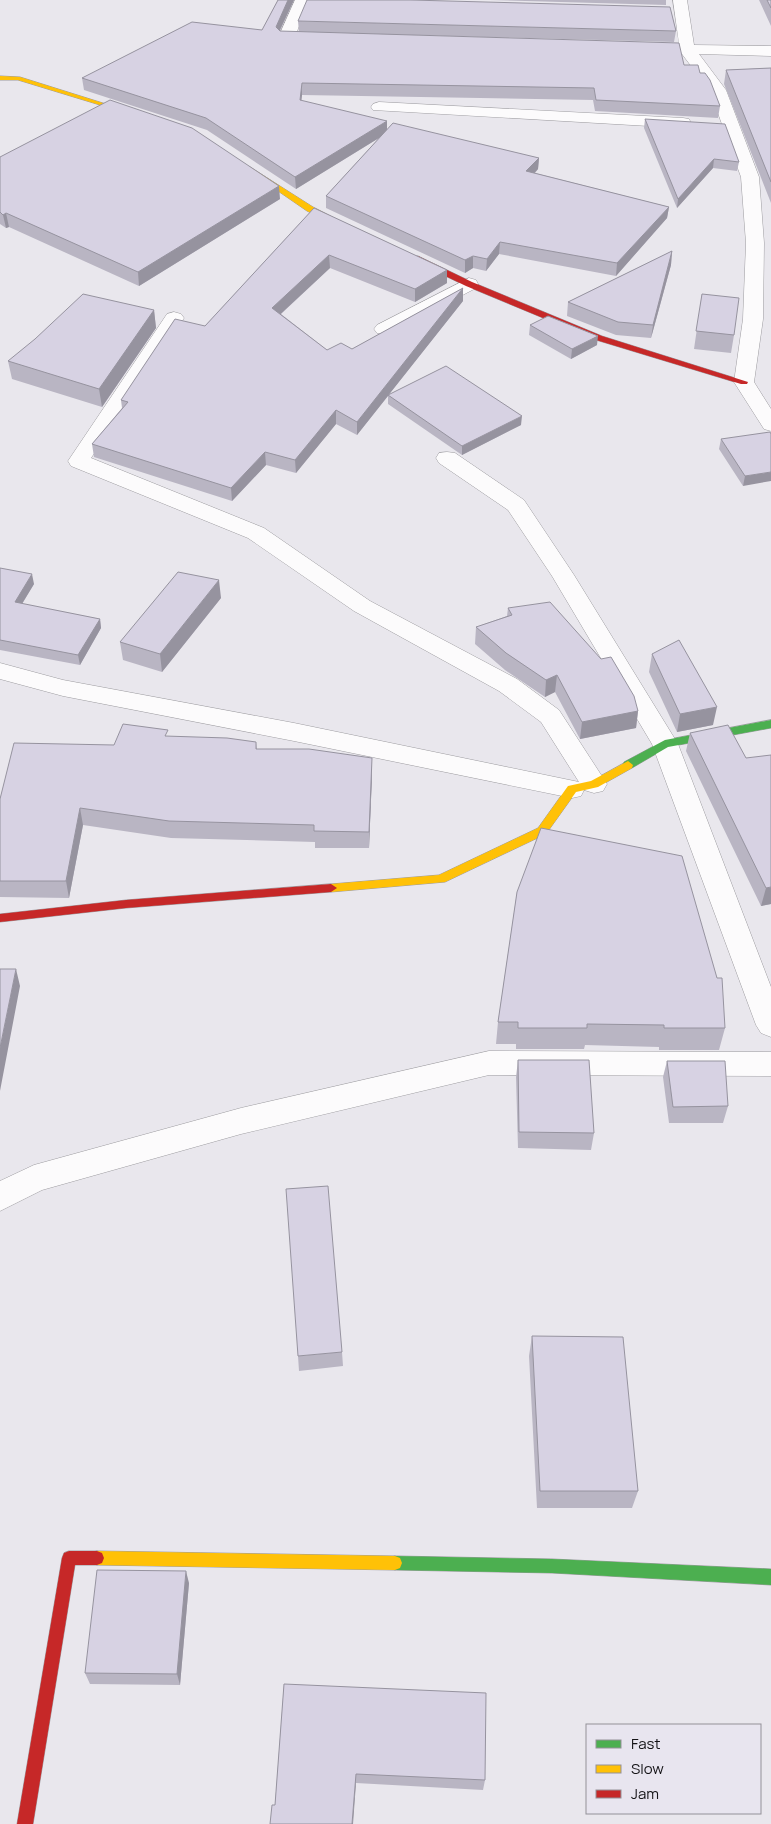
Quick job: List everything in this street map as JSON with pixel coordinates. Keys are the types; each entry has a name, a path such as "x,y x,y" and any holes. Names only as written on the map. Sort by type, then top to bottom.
{"street":[{"path":"321,2 302,1 286,38 335,39"},
{"path":"663,11 681,6 687,50 718,90 750,177 755,243 753,319 744,382 771,425"},
{"path":"628,48 771,51"},
{"path":"0,78 18,78 146,117"},
{"path":"379,107 732,126"},
{"path":"239,162 310,209 354,230"},
{"path":"407,255 469,284 599,338 744,382"},
{"path":"384,329 469,284"},
{"path":"174,318 79,461 256,533 362,606 508,685 550,716 583,787"},
{"path":"448,458 516,505 563,575 665,744 771,1025"},
{"path":"0,671 63,688 583,787"},
{"path":"0,918 126,904 441,879 542,831 583,787 665,744 771,724"},
{"path":"0,1197 34,1179 222,1126 489,1063 771,1064"},
{"path":"25,1824 69,1558 552,1566 771,1577"}],"building":[{"path":"278,0 288,0 276,27 280,31 679,43 684,65 698,65 700,73 705,73 710,80 720,106 596,100 594,88 302,83 300,100 387,121 295,177 206,118 82,78 192,22 262,30"},
{"path":"307,0 411,0 670,7 676,31 298,21"},
{"path":"767,0 771,0 771,8"},
{"path":"771,68 771,182 726,70"},
{"path":"110,100 192,128 279,186 138,272 6,213 3,215 0,212 0,157"},
{"path":"645,119 725,124 739,162 714,159 678,199"},
{"path":"393,123 539,158 526,171 669,207 617,263 500,242 487,259 473,256 465,260 326,196"},
{"path":"314,208 447,270 415,289 329,255 272,308 327,350 341,343 352,349 463,288 357,422 336,410 295,460 265,452 231,488 92,444 128,402 121,400 175,319 205,326"},
{"path":"672,251 653,325 618,322 568,302"},
{"path":"83,294 154,310 99,389 8,361 35,339"},
{"path":"702,294 739,298 734,335 696,331"},
{"path":"548,316 598,336 572,349 530,325"},
{"path":"446,366 522,416 462,446 388,395"},
{"path":"770,432 771,472 745,476 721,439"},
{"path":"0,568 32,574 15,602 100,619 78,655 0,640"},
{"path":"178,572 219,580 160,654 120,642"},
{"path":"550,602 601,659 611,657 634,696 638,711 582,722 557,675 546,680 506,653 476,627 512,615 508,608"},
{"path":"679,640 717,707 680,714 652,654"},
{"path":"123,724 168,730 165,736 227,738 256,742 256,749 309,749 372,758 369,832 314,831 314,825 169,821 80,808 66,881 0,881 0,799 14,743 114,745"},
{"path":"728,725 746,758 771,755 771,887 766,888 690,733"},
{"path":"541,828 682,856 717,978 722,978 725,1028 664,1028 664,1025 587,1024 587,1028 518,1028 518,1022 498,1022 517,892"},
{"path":"0,969 16,969 0,1048"},
{"path":"518,1060 589,1060 594,1133 519,1132"},
{"path":"667,1061 725,1061 728,1106 673,1107"},
{"path":"328,1186 342,1352 298,1356 286,1189"},
{"path":"532,1336 623,1337 638,1491 540,1491"},
{"path":"97,1570 186,1571 177,1674 85,1673"},
{"path":"284,1684 486,1693 485,1780 356,1774 352,1824 270,1824 272,1805 275,1805"}],"traffic: fast":[{"path":"628,765 665,744 771,724"},
{"path":"395,1563 552,1566 771,1577"}],"traffic: slow":[{"path":"0,78 18,78 138,115"},
{"path":"248,168 310,209 346,226"},
{"path":"331,888 441,879 542,831 572,789 594,784 628,765"},
{"path":"97,1558 395,1563"}],"traffic: jam":[{"path":"415,258 469,284 599,338 744,382"},
{"path":"0,918 126,904 331,888"},
{"path":"25,1824 69,1558 97,1558"}]}
